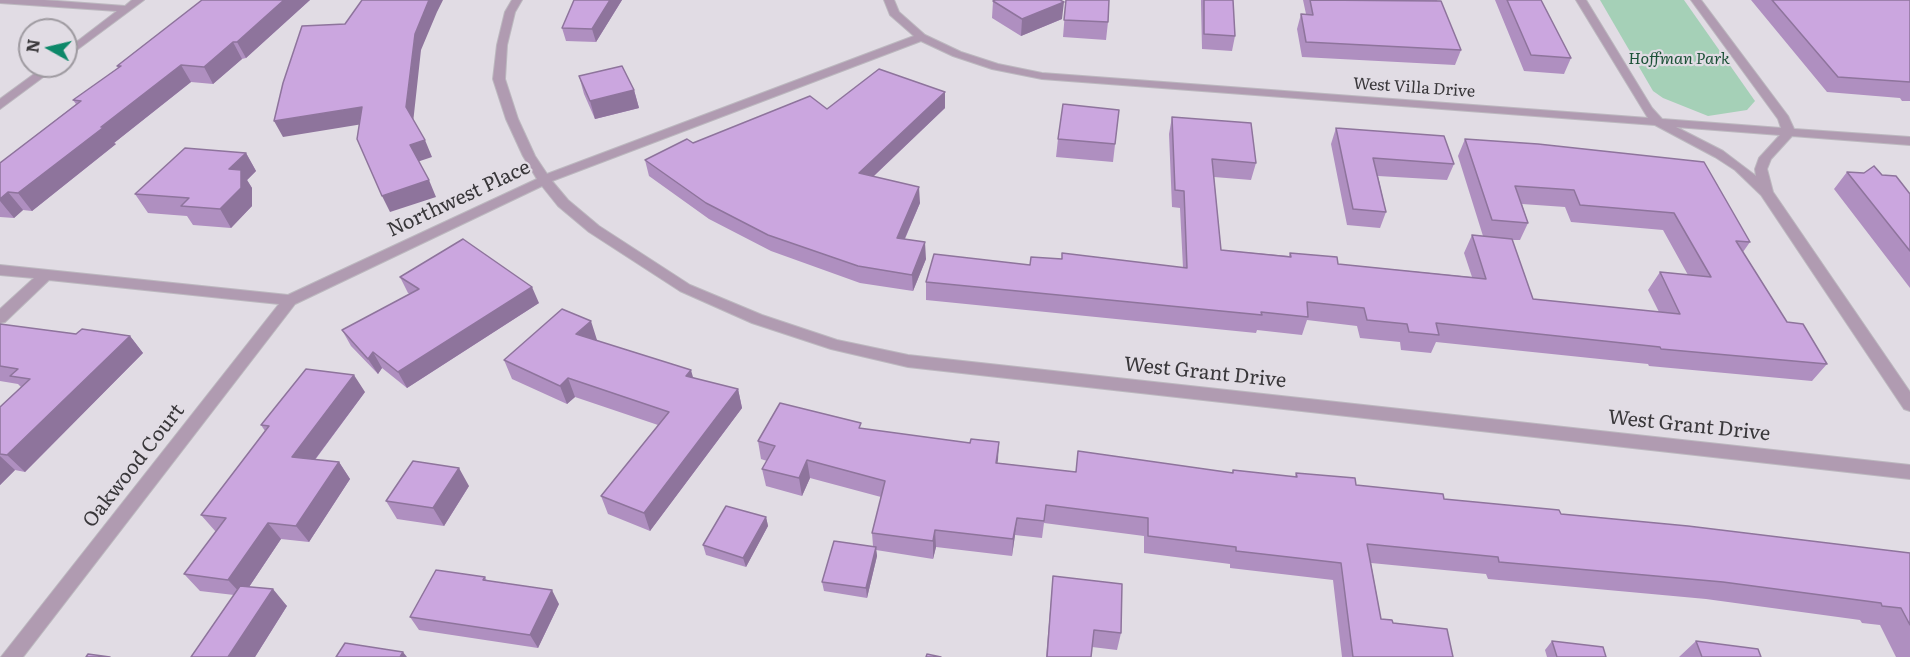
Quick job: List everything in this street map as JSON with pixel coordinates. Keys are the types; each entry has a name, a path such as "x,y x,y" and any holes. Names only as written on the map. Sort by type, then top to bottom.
{"street":[{"path":"0,0 128,9"},
{"path":"78,47 140,0"},
{"name":"West Grant Drive","path":"517,0 510,12 502,45 499,79 512,119 529,156 544,180 563,203 594,230 685,288 757,319 836,345 908,361 1910,472"},
{"name":"West Villa Drive","path":"889,0 894,13 921,37 957,54 996,67 1042,76 1910,141"},
{"path":"1581,0 1636,93 1659,123 1719,154 1739,167 1766,192 1910,405"},
{"path":"1696,0 1784,119 1789,132 1765,158 1761,169 1766,192"},
{"name":"Northwest Place","path":"290,300 544,180 921,37"},
{"path":"0,105 36,78"},
{"path":"0,270 290,300"},
{"path":"0,318 46,275"},
{"name":"Oakwood Court","path":"11,657 290,300"}],"green space":[{"name":"Hoffman Park","path":"1600,0 1684,0 1755,101 1747,110 1708,116 1663,98 1653,91"}],"building":[{"path":"202,0 284,0 237,42 233,42 204,67 181,65 18,193 8,192 0,199 0,163 81,101 73,100 121,66 117,66"},
{"path":"362,0 429,0 415,34 406,107 425,140 410,145 429,180 382,196 357,139 362,107 274,121 283,83 302,26 345,24"},
{"path":"574,0 610,0 592,29 562,28"},
{"path":"1060,0 1064,2 1022,19 993,1"},
{"path":"1066,0 1109,0 1108,22 1064,20"},
{"path":"1204,0 1233,0 1235,36 1204,34"},
{"path":"1310,0 1441,1 1461,50 1306,42 1301,14 1313,15"},
{"path":"1507,0 1541,0 1571,58 1531,55"},
{"path":"1772,0 1910,0 1910,82 1838,77"},
{"path":"622,66 634,90 590,101 579,76"},
{"path":"879,69 945,92 859,173 919,187 897,238 925,242 912,275 858,266 768,235 706,203 645,160 687,139 693,143 810,96 827,109"},
{"path":"1063,104 1119,110 1115,144 1058,139"},
{"path":"1172,117 1251,123 1256,163 1212,159 1221,250 1291,257 1290,253 1337,257 1338,264 1486,279 1472,235 1512,239 1533,299 1680,314 1660,272 1711,277 1674,213 1580,205 1574,190 1515,186 1528,223 1492,220 1465,139 1538,144 1704,162 1750,242 1736,241 1787,322 1803,324 1827,364 1661,349 1660,347 1436,323 1439,335 1409,332 1407,324 1367,320 1364,308 1307,302 1308,317 1261,312 1262,315 926,282 934,254 1030,265 1031,257 1062,259 1062,253 1187,268 1184,191 1175,190"},
{"path":"1336,128 1444,136 1454,164 1373,158 1386,212 1353,209"},
{"path":"185,148 246,153 229,169 241,170 241,188 220,209 181,206 189,198 135,194"},
{"path":"1874,166 1882,175 1896,176 1910,194 1910,251 1847,172 1864,173"},
{"path":"463,239 532,287 398,372 373,352 368,359 342,330 419,289 400,277"},
{"path":"562,309 591,321 576,334 691,370 686,376 738,389 644,513 601,496 669,412 568,378 560,386 504,360"},
{"path":"0,324 76,334 82,329 130,336 7,455 0,454 0,407 30,379 10,376 18,369 0,366"},
{"path":"306,369 354,375 292,457 339,462 296,526 268,523 228,580 184,574 226,518 201,515 269,426 261,425"},
{"path":"780,403 861,423 859,428 970,443 971,439 999,442 996,463 1076,472 1078,451 1233,473 1233,470 1297,477 1296,473 1355,478 1356,485 1443,494 1444,499 1559,510 1561,514 1688,526 1910,553 1910,625 1901,608 1882,606 1881,603 1723,582 1499,562 1498,557 1367,544 1381,619 1392,620 1393,623 1447,629 1453,657 1353,657 1341,563 1236,551 1236,547 1148,536 1148,518 1046,505 1044,521 1017,518 1013,539 935,530 933,541 872,533 885,481 807,460 799,478 762,469 775,446 758,441"},
{"path":"413,461 459,468 433,508 386,501"},
{"path":"726,506 766,517 743,558 703,545"},
{"path":"834,541 876,547 866,588 822,582"},
{"path":"436,570 485,577 483,580 552,590 530,635 410,617"},
{"path":"1053,576 1122,584 1121,633 1094,630 1091,657 1047,657"},
{"path":"240,586 273,589 228,657 191,657"},
{"path":"1552,641 1603,647 1606,657 1557,657"},
{"path":"1696,641 1758,649 1761,657 1702,657"},
{"path":"345,643 403,652 400,657 336,657"},
{"path":"88,654 110,657 86,657"}]}
